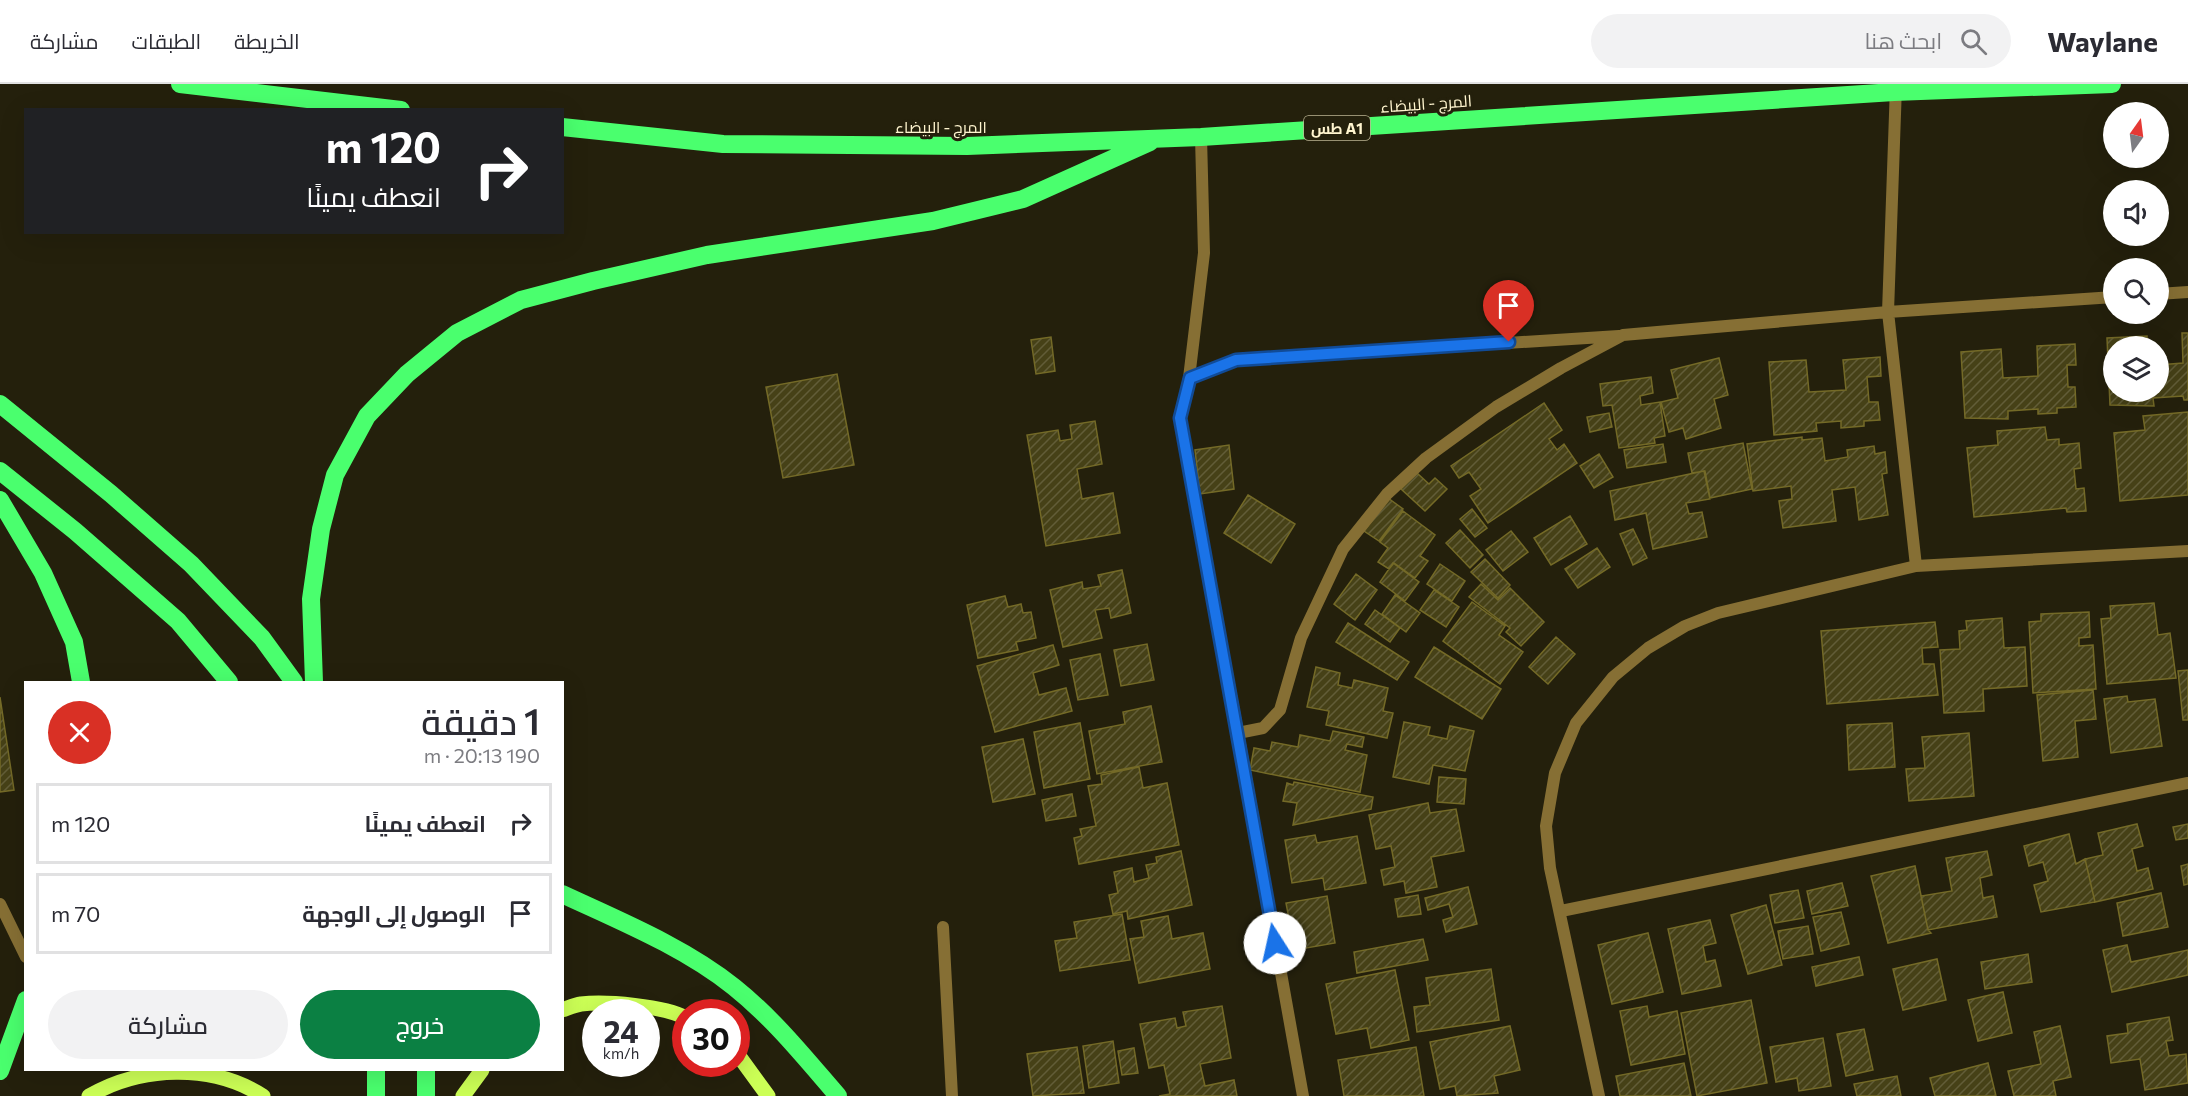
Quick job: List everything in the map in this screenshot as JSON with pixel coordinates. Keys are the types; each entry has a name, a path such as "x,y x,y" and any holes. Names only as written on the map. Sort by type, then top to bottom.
{"highway":[{"path":"180,84 383,108"},
{"name":"المرج - البيضاء","path":"564,127 723,144 967,146 1201,137 1895,88 2112,84"},
{"path":"314,681 311,599 321,529 335,475 367,416 407,374 458,333 521,300 593,281 707,255 933,221 1023,199 1160,138"},
{"path":"0,404 111,494 191,564 262,638 293,681"},
{"path":"0,471 75,531 178,621 228,681"},
{"path":"0,500 43,573 74,642 81,681"},
{"path":"564,895 641,931 733,986 780,1028 838,1096"},
{"path":"0,1071 24,1005"},
{"path":"376,1071 376,1096"},
{"path":"426,1071 426,1096"}],"main road":[{"path":"564,1009 580,1004 627,1006 672,1012"},
{"path":"463,1096 481,1071"},
{"path":"750,1071 768,1096"},
{"path":"89,1096 108,1085 150,1072 179,1072 219,1078 263,1096"}],"street":[{"path":"1895,88 1888,312 1916,566"},
{"path":"1201,137 1204,253 1190,378 1180,418 1303,1096"},
{"path":"2169,293 2188,292"},
{"path":"1190,378 1236,360 1623,335 1888,312 2103,298"},
{"path":"1238,733 1263,728 1280,710 1301,639 1343,549 1388,494 1426,458 1496,407 1561,368 1623,335"},
{"path":"1599,1096 1550,868 1546,826 1555,773 1576,723 1613,677 1648,648 1685,626 1718,613 1916,566 2188,551"},
{"path":"1561,911 2188,783"},
{"path":"0,904 24,953"},
{"path":"943,927 952,1096"}],"building":[{"path":"2182,333 2188,333 2188,400 2184,400 2183,396 2169,397 2169,364 2183,363"},
{"path":"1051,337 1055,371 1036,374 1031,340"},
{"path":"2075,344 2076,365 2067,365 2068,387 2075,387 2076,407 2057,408 2057,413 2038,414 2038,409 2008,411 2008,419 1965,418 1961,352 2001,349 2003,378 2038,376 2037,346"},
{"path":"1880,357 1881,376 1867,377 1869,402 1878,402 1880,420 1864,421 1864,426 1841,428 1841,421 1816,423 1817,431 1774,435 1769,362 1806,360 1809,392 1846,390 1843,360"},
{"path":"1719,358 1728,395 1714,399 1721,428 1686,439 1683,428 1669,432 1661,402 1678,398 1671,370"},
{"path":"837,374 854,465 783,478 766,387"},
{"path":"1651,377 1653,393 1640,396 1641,405 1660,402 1665,436 1654,438 1655,443 1619,448 1612,405 1603,406 1600,384"},
{"path":"2110,402 2154,402 2154,406 2110,405"},
{"path":"1544,403 1562,430 1549,439 1557,450 1564,444 1577,463 1488,523 1470,496 1481,489 1469,472 1459,478 1451,466"},
{"path":"2188,412 2188,495 2120,501 2114,433 2145,430 2143,416"},
{"path":"1609,413 1612,427 1590,432 1587,417"},
{"path":"1095,421 1102,464 1077,469 1082,499 1113,493 1120,533 1046,546 1027,435 1058,430 1060,441 1072,439 1070,425"},
{"path":"2045,427 2047,440 2059,439 2059,445 2079,443 2081,468 2074,469 2076,489 2084,488 2086,511 2067,512 2066,508 1974,517 1967,448 1998,445 1997,431"},
{"path":"1802,437 1802,440 1822,438 1825,461 1848,457 1847,450 1874,446 1875,454 1885,452 1887,473 1882,474 1888,515 1859,520 1855,487 1832,490 1836,521 1783,528 1779,501 1792,499 1791,486 1753,491 1747,444"},
{"path":"1743,443 1752,489 1710,498 1705,471 1692,473 1688,453"},
{"path":"1663,444 1666,462 1627,468 1624,450"},
{"path":"1229,445 1234,489 1200,494 1195,450"},
{"path":"1599,454 1613,477 1594,488 1580,466"},
{"path":"1704,471 1710,499 1686,503 1689,514 1702,512 1707,537 1653,549 1646,513 1615,520 1610,491"},
{"path":"1417,473 1429,484 1435,478 1447,489 1425,511 1401,489"},
{"path":"1248,495 1295,524 1271,563 1224,533"},
{"path":"1388,498 1403,509 1379,541 1364,531"},
{"path":"1472,509 1487,528 1475,537 1460,519"},
{"path":"1403,511 1435,535 1420,556 1428,561 1415,578 1394,563 1389,569 1378,562 1388,548 1380,542"},
{"path":"1570,516 1587,544 1551,565 1534,538"},
{"path":"1633,529 1647,558 1633,565 1620,534"},
{"path":"1460,530 1483,555 1470,568 1446,543"},
{"path":"1511,531 1528,552 1503,571 1486,550"},
{"path":"1597,548 1610,567 1578,588 1565,569"},
{"path":"1485,559 1510,585 1498,598 1471,572"},
{"path":"1393,563 1419,582 1405,601 1380,582"},
{"path":"1440,564 1465,581 1452,601 1427,584"},
{"path":"1122,570 1131,613 1111,618 1109,608 1095,610 1102,638 1063,647 1050,590 1082,582 1083,589 1101,586 1098,575"},
{"path":"1356,574 1377,590 1355,620 1334,604"},
{"path":"1481,584 1498,600 1510,588 1544,622 1521,646 1506,632 1510,628 1469,597"},
{"path":"1434,590 1459,607 1446,627 1420,610"},
{"path":"1395,595 1420,613 1406,632 1382,614"},
{"path":"1005,596 1008,607 1021,604 1023,613 1031,612 1036,638 1016,642 1018,650 978,658 967,605"},
{"path":"1472,602 1505,626 1499,635 1523,652 1500,684 1443,641"},
{"path":"2154,603 2158,635 2170,633 2176,678 2107,684 2101,619 2111,618 2110,606"},
{"path":"1375,610 1400,628 1390,642 1365,624"},
{"path":"2089,612 2090,637 2079,638 2079,646 2093,645 2096,689 2033,693 2029,622 2041,621 2041,614"},
{"path":"2002,618 2004,648 2025,647 2027,686 1983,689 1984,711 1944,713 1940,650 1960,649 1959,631 1967,630 1966,621"},
{"path":"1935,622 1938,647 1922,648 1923,664 1934,664 1938,695 1827,704 1821,631"},
{"path":"1348,623 1409,662 1397,680 1336,642"},
{"path":"1556,637 1575,654 1548,684 1529,667"},
{"path":"1147,644 1154,680 1121,686 1114,650"},
{"path":"1053,645 1059,665 1033,673 1039,695 1066,688 1072,711 995,732 977,666"},
{"path":"1434,647 1501,689 1482,719 1415,677"},
{"path":"1100,654 1108,695 1078,700 1070,660"},
{"path":"1316,667 1340,673 1338,685 1352,688 1354,680 1388,688 1383,711 1393,713 1387,738 1326,725 1329,711 1307,707"},
{"path":"2188,670 2188,720 2183,720 2178,671"},
{"path":"2093,690 2096,719 2075,721 2078,757 2043,761 2037,695"},
{"path":"2127,696 2128,702 2155,699 2162,746 2111,753 2104,699"},
{"path":"0,697 14,790 0,792"},
{"path":"1151,706 1162,762 1097,774 1089,731 1125,724 1123,712"},
{"path":"1404,722 1430,727 1428,735 1447,739 1450,726 1474,731 1465,771 1433,765 1429,784 1393,777"},
{"path":"1080,723 1090,779 1044,788 1034,732"},
{"path":"1892,723 1895,767 1849,770 1847,725"},
{"path":"1333,731 1364,737 1362,747 1347,744 1345,750 1367,755 1360,792 1250,770 1254,748 1270,751 1272,742 1298,747 1300,735 1330,741"},
{"path":"1969,733 1974,796 1909,801 1906,769 1925,768 1922,737"},
{"path":"1023,739 1035,794 993,802 982,747"},
{"path":"1139,767 1143,788 1167,783 1179,845 1079,864 1074,838 1082,836 1080,829 1096,826 1088,786 1102,784 1101,775"},
{"path":"1439,777 1466,779 1464,804 1437,802"},
{"path":"1294,782 1373,797 1371,809 1293,825 1297,803 1283,801 1287,783 1293,785"},
{"path":"1072,794 1076,816 1046,821 1042,800"},
{"path":"1428,803 1430,813 1456,809 1464,851 1431,857 1437,887 1406,893 1404,881 1384,885 1381,870 1395,867 1391,846 1376,849 1369,815"},
{"path":"2137,824 2143,846 2132,849 2137,871 2148,868 2153,889 2095,902 2085,859 2103,855 2098,833"},
{"path":"2188,824 2188,838 2176,840 2173,827"},
{"path":"2069,834 2076,864 2085,859 2095,902 2041,912 2034,885 2048,881 2043,862 2029,866 2024,846"},
{"path":"1315,835 1317,843 1357,836 1366,883 1325,890 1323,878 1292,883 1285,840"},
{"path":"1181,851 1192,905 1128,919 1127,911 1113,914 1109,895 1118,893 1114,872 1132,868 1134,882 1149,878 1146,865 1157,863 1156,857"},
{"path":"1987,851 1992,875 1980,878 1983,898 1993,896 1997,917 1928,930 1921,896 1952,891 1946,858"},
{"path":"2188,864 2188,884 2184,885 2181,866"},
{"path":"1915,866 1928,930 1931,933 1888,943 1871,876"},
{"path":"1842,883 1848,906 1812,914 1807,891"},
{"path":"1468,887 1477,924 1446,932 1443,920 1453,917 1449,904 1428,910 1425,898"},
{"path":"1798,890 1804,918 1775,923 1770,895"},
{"path":"2161,893 2168,927 2123,936 2117,903"},
{"path":"1418,895 1421,914 1398,917 1395,899"},
{"path":"1327,896 1335,943 1295,950 1286,903"},
{"path":"1766,905 1782,965 1748,974 1731,915"},
{"path":"1841,912 1849,944 1821,951 1813,917"},
{"path":"1122,914 1130,960 1060,971 1055,941 1077,938 1074,922"},
{"path":"1168,916 1172,939 1203,933 1210,969 1139,983 1130,939 1144,937 1141,921"},
{"path":"1710,920 1716,943 1703,946 1706,962 1715,960 1721,986 1682,994 1668,929"},
{"path":"1808,926 1813,954 1783,959 1778,931"},
{"path":"1648,933 1663,992 1612,1004 1598,945"},
{"path":"1423,939 1428,960 1357,973 1354,952"},
{"path":"2127,945 2131,962 2188,950 2188,975 2112,992 2103,950"},
{"path":"2028,954 2032,982 1985,989 1981,962"},
{"path":"1859,957 1863,975 1816,986 1812,967"},
{"path":"1937,959 1946,1000 1903,1010 1893,969"},
{"path":"1491,969 1499,1020 1417,1032 1414,1007 1430,1005 1426,978"},
{"path":"1395,970 1409,1040 1371,1048 1367,1028 1336,1034 1326,984"},
{"path":"2003,992 2012,1033 1978,1041 1968,1000"},
{"path":"1751,1000 1767,1083 1697,1096 1681,1013"},
{"path":"1222,1006 1231,1058 1200,1064 1205,1086 1234,1080 1237,1096 1159,1096 1170,1094 1164,1065 1149,1068 1140,1024 1175,1018 1177,1028 1186,1026 1183,1012"},
{"path":"1647,1006 1649,1017 1677,1011 1685,1054 1631,1065 1620,1011"},
{"path":"2169,1017 2173,1040 2166,1041 2169,1056 2186,1054 2188,1083 2145,1090 2140,1059 2111,1063 2107,1036 2128,1033 2127,1024"},
{"path":"1510,1026 1520,1070 1494,1076 1498,1093 1457,1096 1455,1086 1440,1089 1430,1042"},
{"path":"2060,1026 2071,1077 2053,1081 2056,1096 2014,1096 2008,1071 2041,1064 2034,1032"},
{"path":"1864,1029 1873,1070 1846,1076 1837,1034"},
{"path":"1823,1038 1831,1086 1799,1091 1797,1078 1776,1082 1770,1047"},
{"path":"1113,1041 1119,1083 1089,1088 1083,1046"},
{"path":"1077,1047 1084,1093 1033,1096 1027,1054"},
{"path":"1416,1047 1424,1096 1344,1096 1338,1060"},
{"path":"1134,1048 1138,1073 1122,1075 1118,1051"},
{"path":"1684,1063 1691,1096 1620,1096 1616,1076"},
{"path":"1988,1063 1996,1096 1935,1096 1930,1078"},
{"path":"1897,1076 1901,1096 1857,1096 1854,1084"}],"route":[{"path":"1275,943 1180,418 1190,378 1236,360 1509,342"}]}
